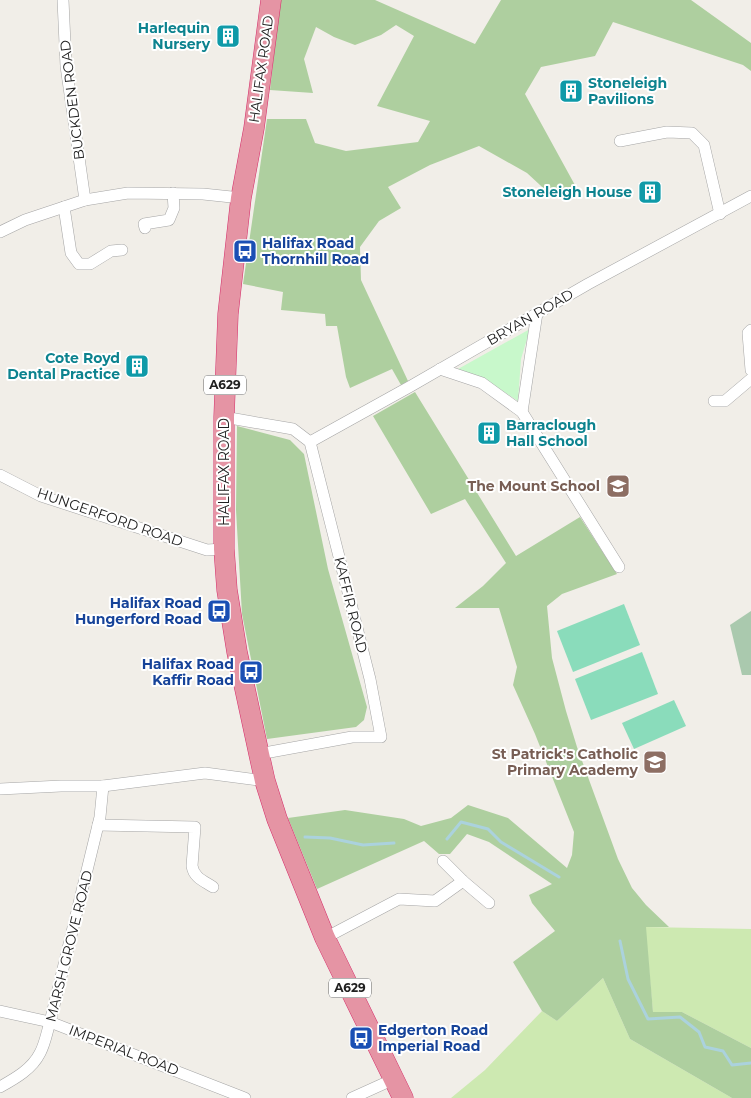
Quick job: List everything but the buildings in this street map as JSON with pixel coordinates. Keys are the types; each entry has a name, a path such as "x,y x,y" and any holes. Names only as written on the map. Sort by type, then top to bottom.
{"highway":[{"name":"HALIFAX ROAD","path":"271,0 254,128 241,198 228,314 224,417 224,548 227,590 237,652 265,781 277,819 325,938"},
{"name":"A629","path":"325,938 403,1098"}],"street":[{"name":"BUCKDEN ROAD","path":"63,0 66,66 85,200"},
{"path":"620,141 667,132 692,133 704,145 720,214"},
{"path":"0,232 25,220 85,200 128,193 203,194 241,198"},
{"path":"145,228 144,224 169,220 174,208 173,193"},
{"name":"BRYAN ROAD","path":"310,442 588,284 751,196"},
{"path":"64,207 71,253 79,264 90,264 111,251 122,250"},
{"path":"522,412 537,313"},
{"path":"751,330 748,332 751,370"},
{"path":"440,369 482,383 522,412 619,567"},
{"path":"721,405 751,379"},
{"path":"224,417 293,429 310,442"},
{"name":"KAFFIR ROAD","path":"259,754 352,737 381,737 370,678 310,442"},
{"name":"HUNGERFORD ROAD","path":"0,475 41,496 207,550 224,548"},
{"path":"0,789 103,786 205,773 265,781"},
{"name":"MARSH GROVE ROAD","path":"0,1086 26,1070 41,1052 100,817 103,786"},
{"path":"98,824 195,828 193,872 197,878 213,887"},
{"path":"443,861 489,903"},
{"path":"325,938 399,898 435,901 462,880"},
{"name":"IMPERIAL ROAD","path":"0,1011 50,1022 245,1098"},
{"path":"352,1098 394,1079"}],"green space":[{"path":"280,0 375,0 475,44 501,0 691,0 751,43 751,71 743,65 613,22 595,56 541,67 525,94 576,187 553,197 527,173 479,146 430,165 388,187 401,208 379,221 360,247 361,280 408,381 401,385 392,369 350,388 346,377 337,326 326,326 325,314 281,310 283,292 243,284 267,119 306,119 315,143 346,151 418,142 430,121 377,106 414,36 396,25 381,35 355,45 334,37 316,27 304,59 313,93 270,90"},
{"path":"530,329 521,359 518,401 484,379 458,369"},
{"path":"415,392 516,556 580,517 617,574 562,594 547,606 552,658 577,747 618,859 632,888 646,905 669,927 646,927 653,1012 682,1012 751,1048 751,1098 732,1098 630,1039 603,978 557,1021 542,1011 513,962 555,931 532,903 529,895 552,884 489,842 467,834 450,854 439,854 424,841 317,889 288,818 345,810 404,819 421,826 451,818 468,805 508,818 567,868 572,855 574,832 535,734 513,685 517,667 499,608 455,608 483,586 506,563 465,499 431,514 373,416"},
{"path":"237,426 290,440 304,454 328,569 367,707 364,720 356,727 267,739 242,614 236,510"},
{"path":"624,604 640,645 573,672 557,631"},
{"path":"751,611 751,675 742,675 730,625"},
{"path":"642,652 658,694 591,720 575,679"},
{"path":"674,700 686,726 634,749 622,723"},
{"path":"645,927 751,929 751,1048 682,1012 653,1012"},
{"path":"603,978 630,1039 732,1098 451,1098 485,1070 542,1011 557,1021"}],"waterway":[{"path":"447,839 461,822 488,829 501,842 559,877"},
{"path":"305,837 330,838 363,845 394,843"},
{"path":"620,941 628,979 648,1019 680,1017 699,1032 705,1047 723,1051 732,1065 751,1063"}],"place":[{"name":"Harlequin Nursery","path":"228,36"},
{"name":"Stoneleigh Pavilions","path":"571,91"},
{"name":"Stoneleigh House","path":"650,192"},
{"name":"Halifax Road Thornhill Road","path":"245,251"},
{"name":"Cote Royd Dental Practice","path":"137,366"},
{"name":"Barraclough Hall School","path":"489,433"},
{"name":"The Mount School","path":"618,486"},
{"name":"Halifax Road Hungerford Road","path":"219,611"},
{"name":"Halifax Road Kaffir Road","path":"251,672"},
{"name":"St Patrick's Catholic Primary Academy","path":"655,762"},
{"name":"Edgerton Road Imperial Road","path":"361,1038"}]}
